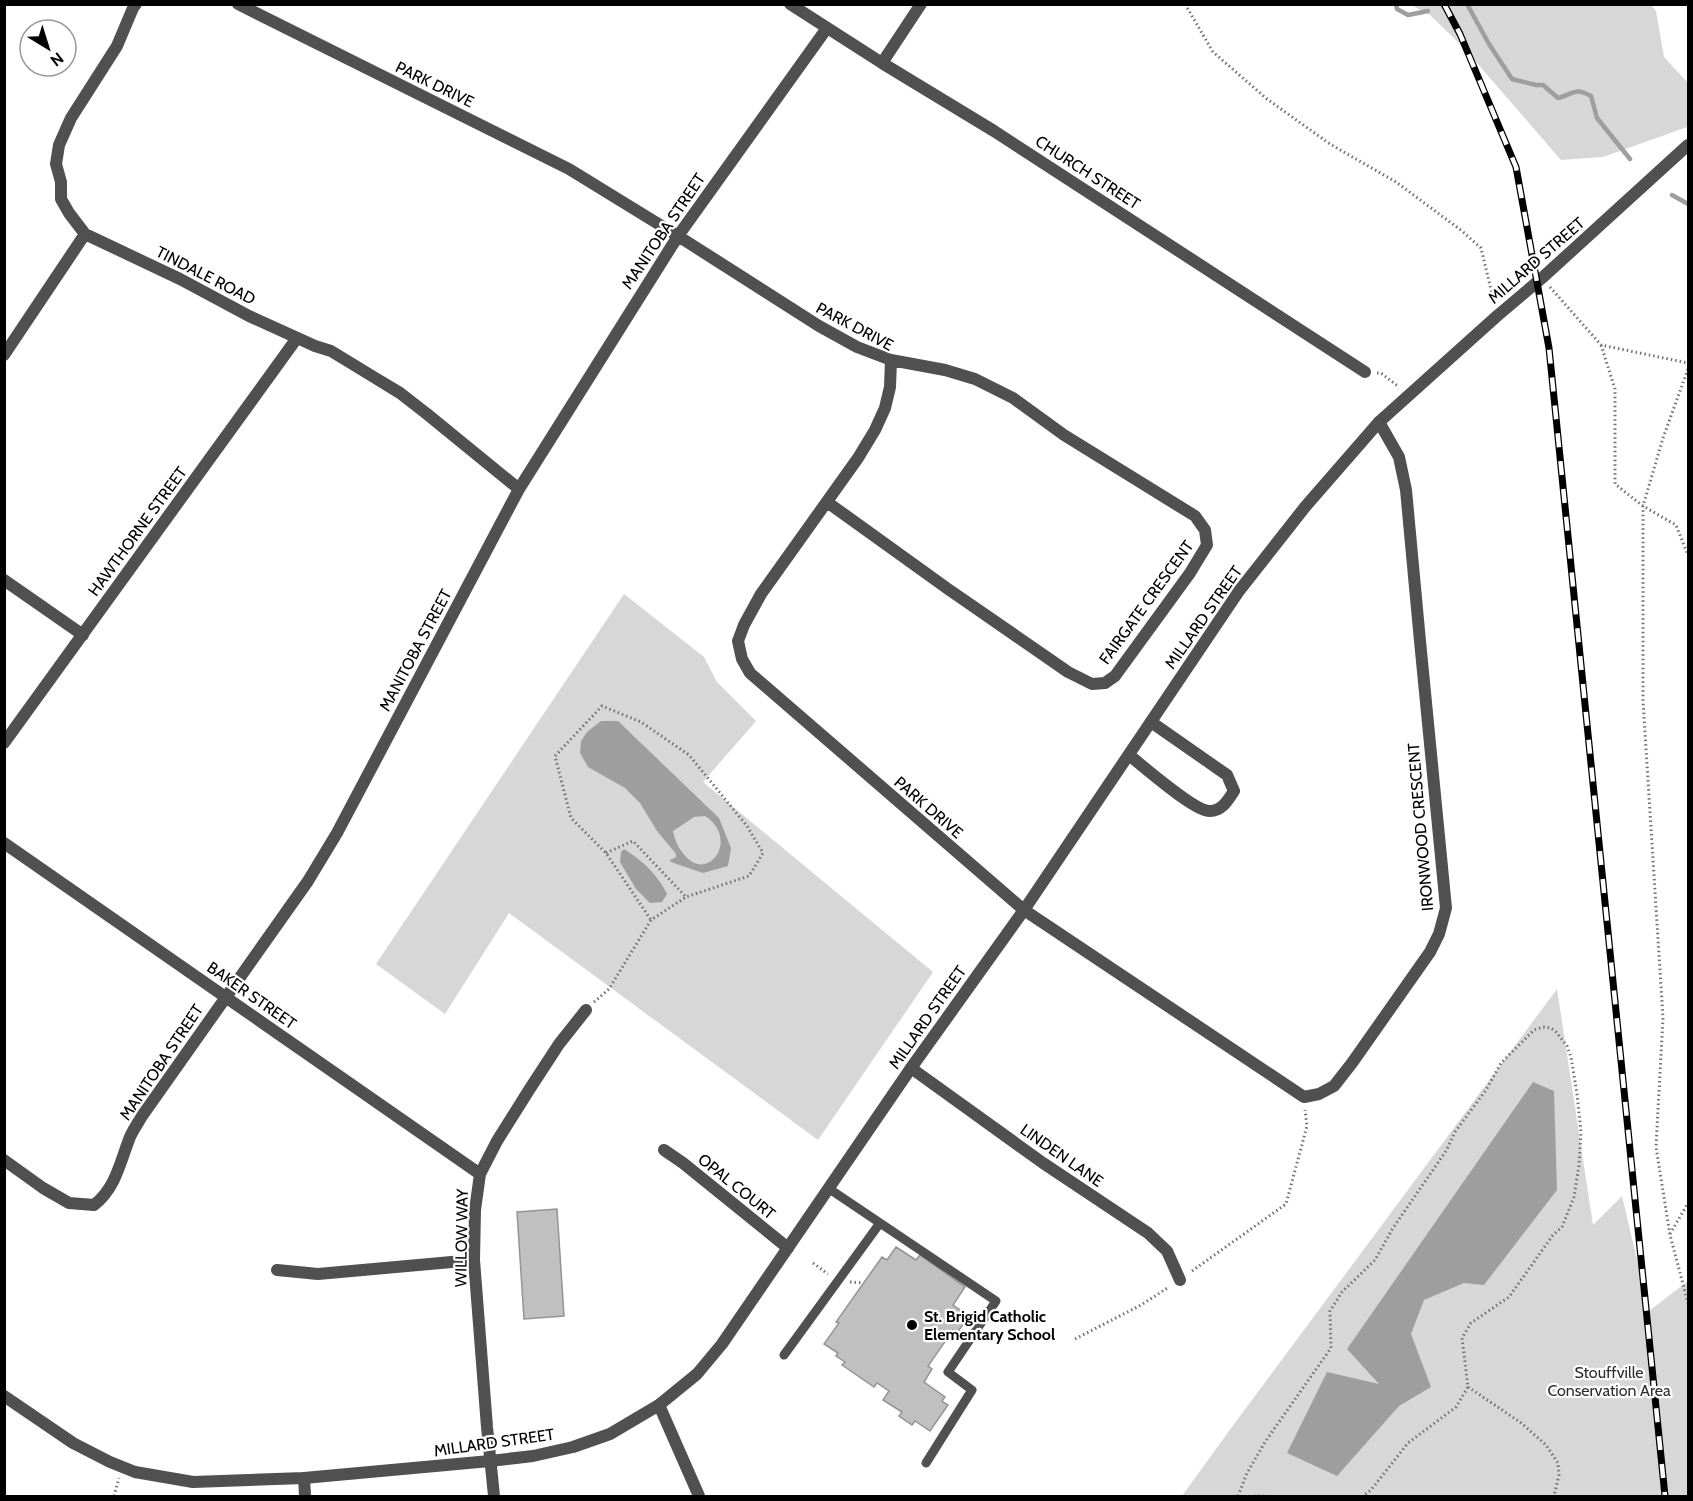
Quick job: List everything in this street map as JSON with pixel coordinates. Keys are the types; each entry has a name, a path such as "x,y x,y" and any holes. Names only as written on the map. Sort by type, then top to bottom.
{"street":[{"name":"PARK DRIVE","path":"238,4 569,169 819,326 857,347 891,360 890,387 876,430 761,594 738,641 742,659 750,673 1024,910"},
{"name":"CHURCH STREET","path":"790,4 994,131 1365,372"},
{"path":"882,63 921,4"},
{"name":"TINDALE ROAD","path":"131,6 117,46 71,118 59,145 56,164 62,199 69,213 85,234 180,279 249,316 331,351 400,393 519,489"},
{"name":"MANITOBA STREET","path":"4,1160 43,1188 69,1203 94,1205 107,1192 116,1176 130,1136 142,1116 308,881 337,833 519,489 678,236 826,28"},
{"name":"MILLARD STREET","path":"4,1396 72,1443 110,1462 135,1472 193,1482 304,1478 533,1456 573,1447 610,1434 659,1406 697,1374 722,1344 911,1068 1024,910 1239,591 1305,507 1379,422 1689,145"},
{"path":"4,355 85,234"},
{"name":"HAWTHORNE STREET","path":"4,743 297,338"},
{"name":"FAIRGATE CRESCENT","path":"827,502 948,590 1068,672 1092,684 1105,683 1115,676 1190,573 1207,545 1205,530 1195,516 1064,435 1012,398 975,379 945,370 891,360"},
{"name":"IRONWOOD CRESCENT","path":"1304,1097 1319,1094 1334,1086 1352,1063 1430,952 1439,934 1446,908 1406,490 1399,457 1379,422"},
{"path":"4,580 83,635"},
{"path":"1129,754 1196,807 1209,811 1223,806 1234,791 1227,775 1151,722"},
{"name":"BAKER STREET","path":"4,843 480,1174"},
{"path":"1024,910 1304,1097"},
{"name":"WILLOW WAY","path":"495,1497 490,1461 474,1260 475,1210 480,1174 497,1141 529,1090 559,1044 586,1010"},
{"name":"LINDEN LANE","path":"911,1068 1043,1163 1148,1233 1167,1251 1180,1280"},
{"name":"OPAL COURT","path":"664,1150 788,1248"},
{"path":"277,1270 318,1274 474,1260"},
{"path":"659,1406 699,1497"},
{"path":"304,1478 305,1497"}],"lane":[{"path":"828,1188 996,1301 948,1372 972,1390 926,1463"},
{"path":"784,1355 880,1223"}],"path":[{"path":"1185,4 1213,52 1267,99 1330,144 1396,182 1481,248 1497,316"},
{"path":"1542,278 1601,345 1615,389 1615,484 1643,506 1676,525 1689,555"},
{"path":"1601,345 1689,363"},
{"path":"1689,369 1663,438 1643,506 1643,700 1663,1018 1656,1147 1670,1235 1689,1303"},
{"path":"1365,372 1381,373 1410,395"},
{"path":"586,1010 609,989 651,920 686,897 749,876 763,853 747,826 689,755 641,722 602,706 555,756 571,818 606,853 651,920"},
{"path":"606,853 633,841 686,897"},
{"path":"1238,1497 1247,1473 1265,1442 1331,1348 1329,1311 1342,1292 1375,1260 1393,1228 1446,1151 1455,1132 1486,1090 1500,1063 1534,1030 1543,1027 1551,1028 1567,1046 1571,1057 1581,1132 1574,1197 1562,1227 1553,1235 1509,1297 1471,1323 1462,1338 1468,1388 1456,1407 1408,1443 1363,1497"},
{"path":"1075,1339 1141,1305 1286,1204 1307,1126 1304,1097"},
{"path":"1670,1235 1689,1203"},
{"path":"1468,1388 1520,1422 1546,1445 1558,1463 1559,1475 1554,1497"},
{"path":"1254,1497 1266,1497"}],"green space":[{"path":"1411,5 1651,5 1656,11 1664,57 1688,83 1688,125 1603,157 1561,160 1464,48 1430,15"},
{"path":"624,594 704,657 717,682 756,721 703,782 933,972 818,1140 509,913 445,1014 376,964"},
{"name":"Stouffville Conservation Area","path":"1557,989 1593,1225 1622,1196 1649,1311 1688,1281 1688,1496 1182,1496 1229,1431"}],"shaded area":[{"path":"601,721 618,721 719,818 731,848 728,866 703,873 671,862 670,860 676,857 676,854 657,831 640,803 625,788 588,767 580,753 581,741 587,732","holes":["705,816 715,826 720,836 720,847 710,862 701,864 692,861 682,852 675,840 673,831 694,817"]},
{"path":"624,849 643,863 659,880 667,894 662,902 650,903 636,889 620,862 621,852"},
{"path":"1533,1082 1554,1091 1557,1190 1484,1285 1464,1283 1424,1300 1411,1334 1431,1387 1399,1406 1337,1476 1287,1453 1327,1372 1379,1384 1347,1349"}],"building":[{"path":"557,1209 564,1316 524,1319 517,1212"},
{"path":"896,1247 916,1260 920,1255 965,1287 953,1305 969,1316 957,1333 953,1330 928,1366 932,1369 924,1382 945,1397 942,1401 948,1405 930,1431 915,1421 912,1425 899,1416 902,1412 883,1400 889,1391 877,1383 874,1387 842,1365 845,1362 836,1356 838,1353 824,1344 839,1323 836,1322 882,1257 887,1260"}],"waterway":[{"path":"1396,4 1397,9 1408,15 1428,11"},
{"path":"1467,4 1512,79 1543,85 1558,98 1574,92 1591,96 1597,118 1630,159"},
{"path":"1672,195 1688,204"}],"railway":[{"path":"1444,4 1460,34 1516,167 1549,348 1665,1496"}],"place":[{"name":"St. Brigid Catholic Elementary School","path":"912,1325"}]}
